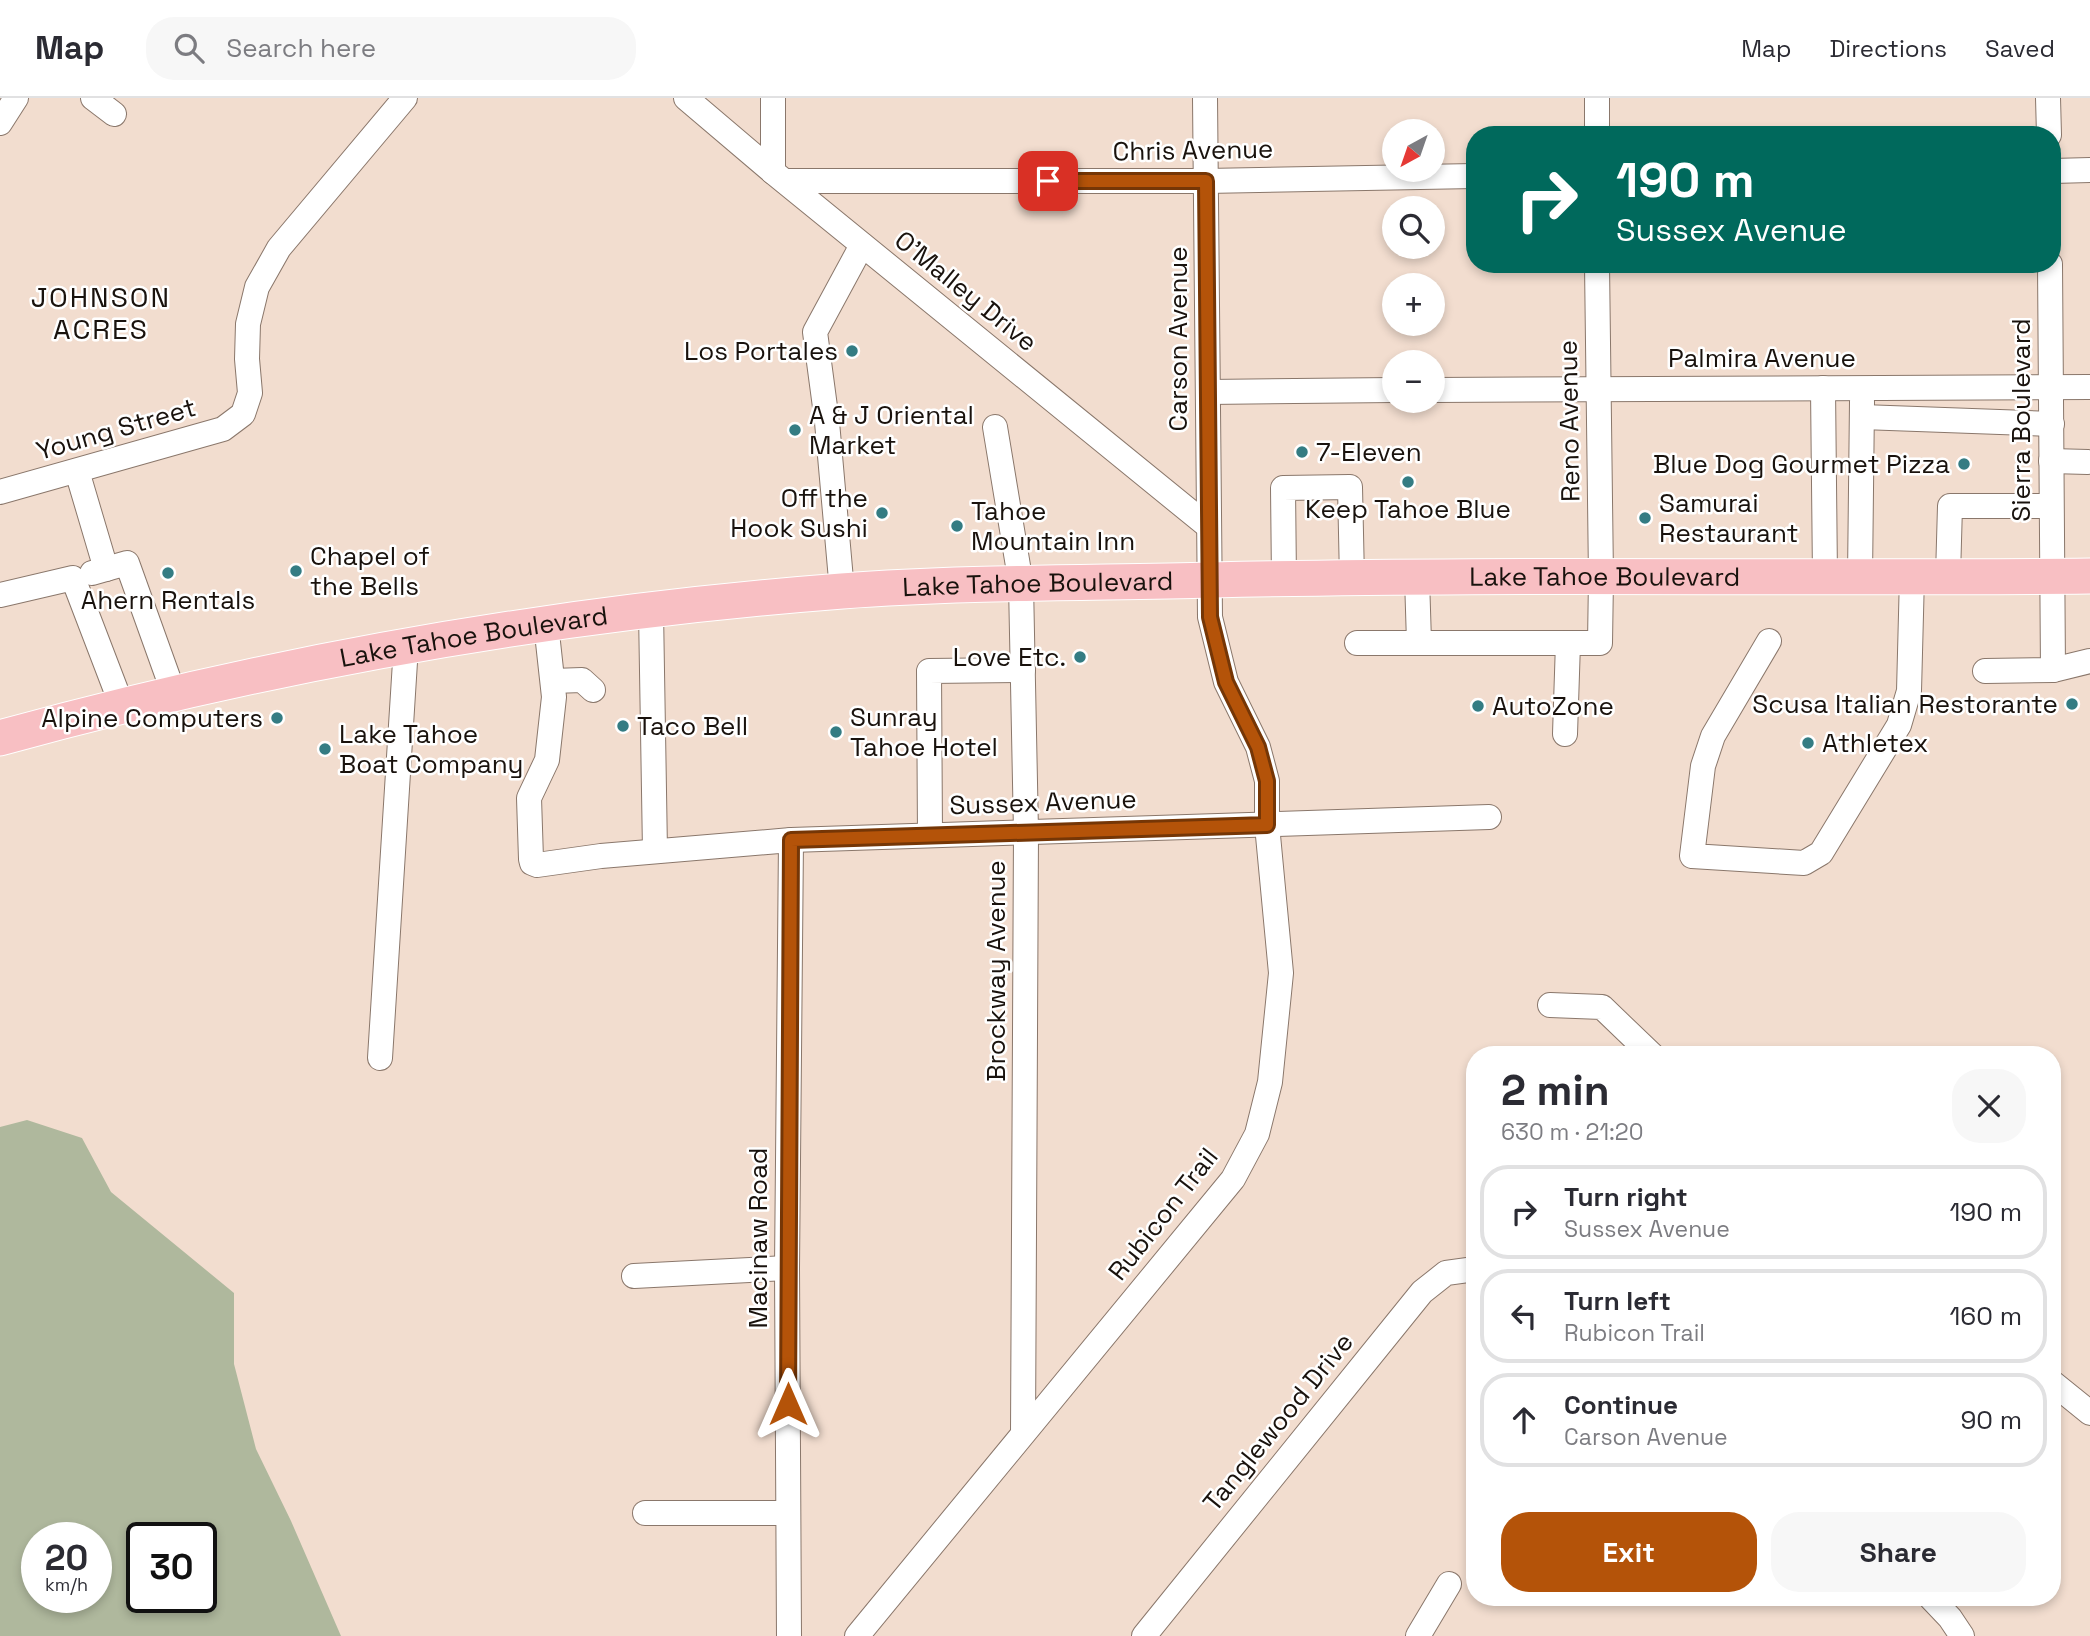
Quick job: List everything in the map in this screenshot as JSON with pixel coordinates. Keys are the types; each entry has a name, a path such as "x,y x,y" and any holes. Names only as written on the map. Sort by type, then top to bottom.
{"highway":[{"name":"Lake Tahoe Boulevard","path":"0,738 174,694 406,646 546,624 842,591 1021,584 1284,579 2090,576"}],"street":[{"path":"0,123 16,98"},
{"path":"93,98 114,114"},
{"name":"Young Street","path":"0,492 223,429 243,414 250,393 248,324 257,287 279,248 405,98"},
{"name":"O'Malley Drive","path":"686,98 1209,527"},
{"path":"773,98 779,177"},
{"name":"Carson Avenue","path":"1205,98 1210,580"},
{"path":"1597,98 1597,126"},
{"path":"2048,98 2049,126"},
{"path":"2061,171 2090,170"},
{"name":"Chris Avenue","path":"779,177 1206,181 1466,176"},
{"path":"842,591 827,422 815,332 862,245"},
{"name":"Reno Avenue","path":"1568,643 1600,643 1597,273"},
{"name":"Sierra Boulevard","path":"2050,273 2053,670"},
{"path":"1860,577 1862,387"},
{"name":"Palmira Avenue","path":"1445,390 2090,387"},
{"path":"1822,388 1825,577"},
{"path":"1208,392 1382,390"},
{"path":"1861,417 2052,424"},
{"name":"Brockway Avenue","path":"995,427 1021,584 1026,832 1023,1433"},
{"path":"2051,461 2088,461"},
{"path":"78,471 107,569"},
{"path":"1284,579 1283,488 1350,487 1352,579"},
{"path":"1948,576 1950,506 2051,506"},
{"path":"0,595 127,563 174,694"},
{"path":"1769,640 1713,736 1703,765 1692,856 1804,863 1821,853 1899,725 1909,691 1912,576"},
{"path":"73,578 122,706"},
{"path":"1417,578 1419,642"},
{"name":"Rubicon Trail","path":"857,1636 1233,1179 1257,1134 1270,1082 1281,973 1267,825 1267,781 1258,747 1226,682 1217,651 1210,617 1210,580"},
{"path":"651,611 655,852"},
{"path":"546,624 552,681 582,680 593,690"},
{"path":"1357,643 1568,643 1565,734"},
{"path":"380,1058 406,646"},
{"path":"1985,671 2053,670 2090,661"},
{"path":"930,835 929,671 1023,670"},
{"name":"Sussex Avenue","path":"552,681 554,697 547,760 530,798 531,859 532,863 537,865 601,856 791,840 1489,817"},
{"name":"Macinaw Road","path":"789,1636 787,1268 791,840"},
{"path":"1550,1005 1602,1007 1643,1046"},
{"path":"634,1276 787,1268"},
{"name":"Tanglewood Drive","path":"1144,1636 1422,1292 1446,1273 1466,1270"},
{"path":"2061,1389 2090,1413"},
{"path":"645,1513 788,1513"},
{"path":"1418,1636 1449,1584"},
{"path":"1939,1606 1962,1636"}],"green space":[{"path":"27,1120 82,1138 111,1192 234,1293 234,1364 256,1449 341,1636 0,1636 0,1127"}],"place":[{"name":"Los Portales","path":"852,351"},
{"name":"A & J Oriental Market","path":"795,430"},
{"name":"7-Eleven","path":"1302,452"},
{"name":"Blue Dog Gourmet Pizza","path":"1964,464"},
{"name":"Keep Tahoe Blue","path":"1408,482"},
{"name":"Off the Hook Sushi","path":"882,513"},
{"name":"Samurai Restaurant","path":"1645,518"},
{"name":"Tahoe Mountain Inn","path":"957,526"},
{"name":"Chapel of the Bells","path":"296,571"},
{"name":"Ahern Rentals","path":"168,573"},
{"name":"Love Etc.","path":"1080,657"},
{"name":"Scusa Italian Restorante","path":"2072,704"},
{"name":"AutoZone","path":"1478,706"},
{"name":"Alpine Computers","path":"277,718"},
{"name":"Taco Bell","path":"623,726"},
{"name":"Sunray Tahoe Hotel","path":"836,732"},
{"name":"Athletex","path":"1808,743"},
{"name":"Lake Tahoe Boat Company","path":"325,749"}],"district":[{"name":"JOHNSON ACRES","path":"101,313"}],"route":[{"path":"788,1404 791,840 1267,825 1267,781 1258,747 1226,682 1210,617 1206,181 1048,181"}]}
